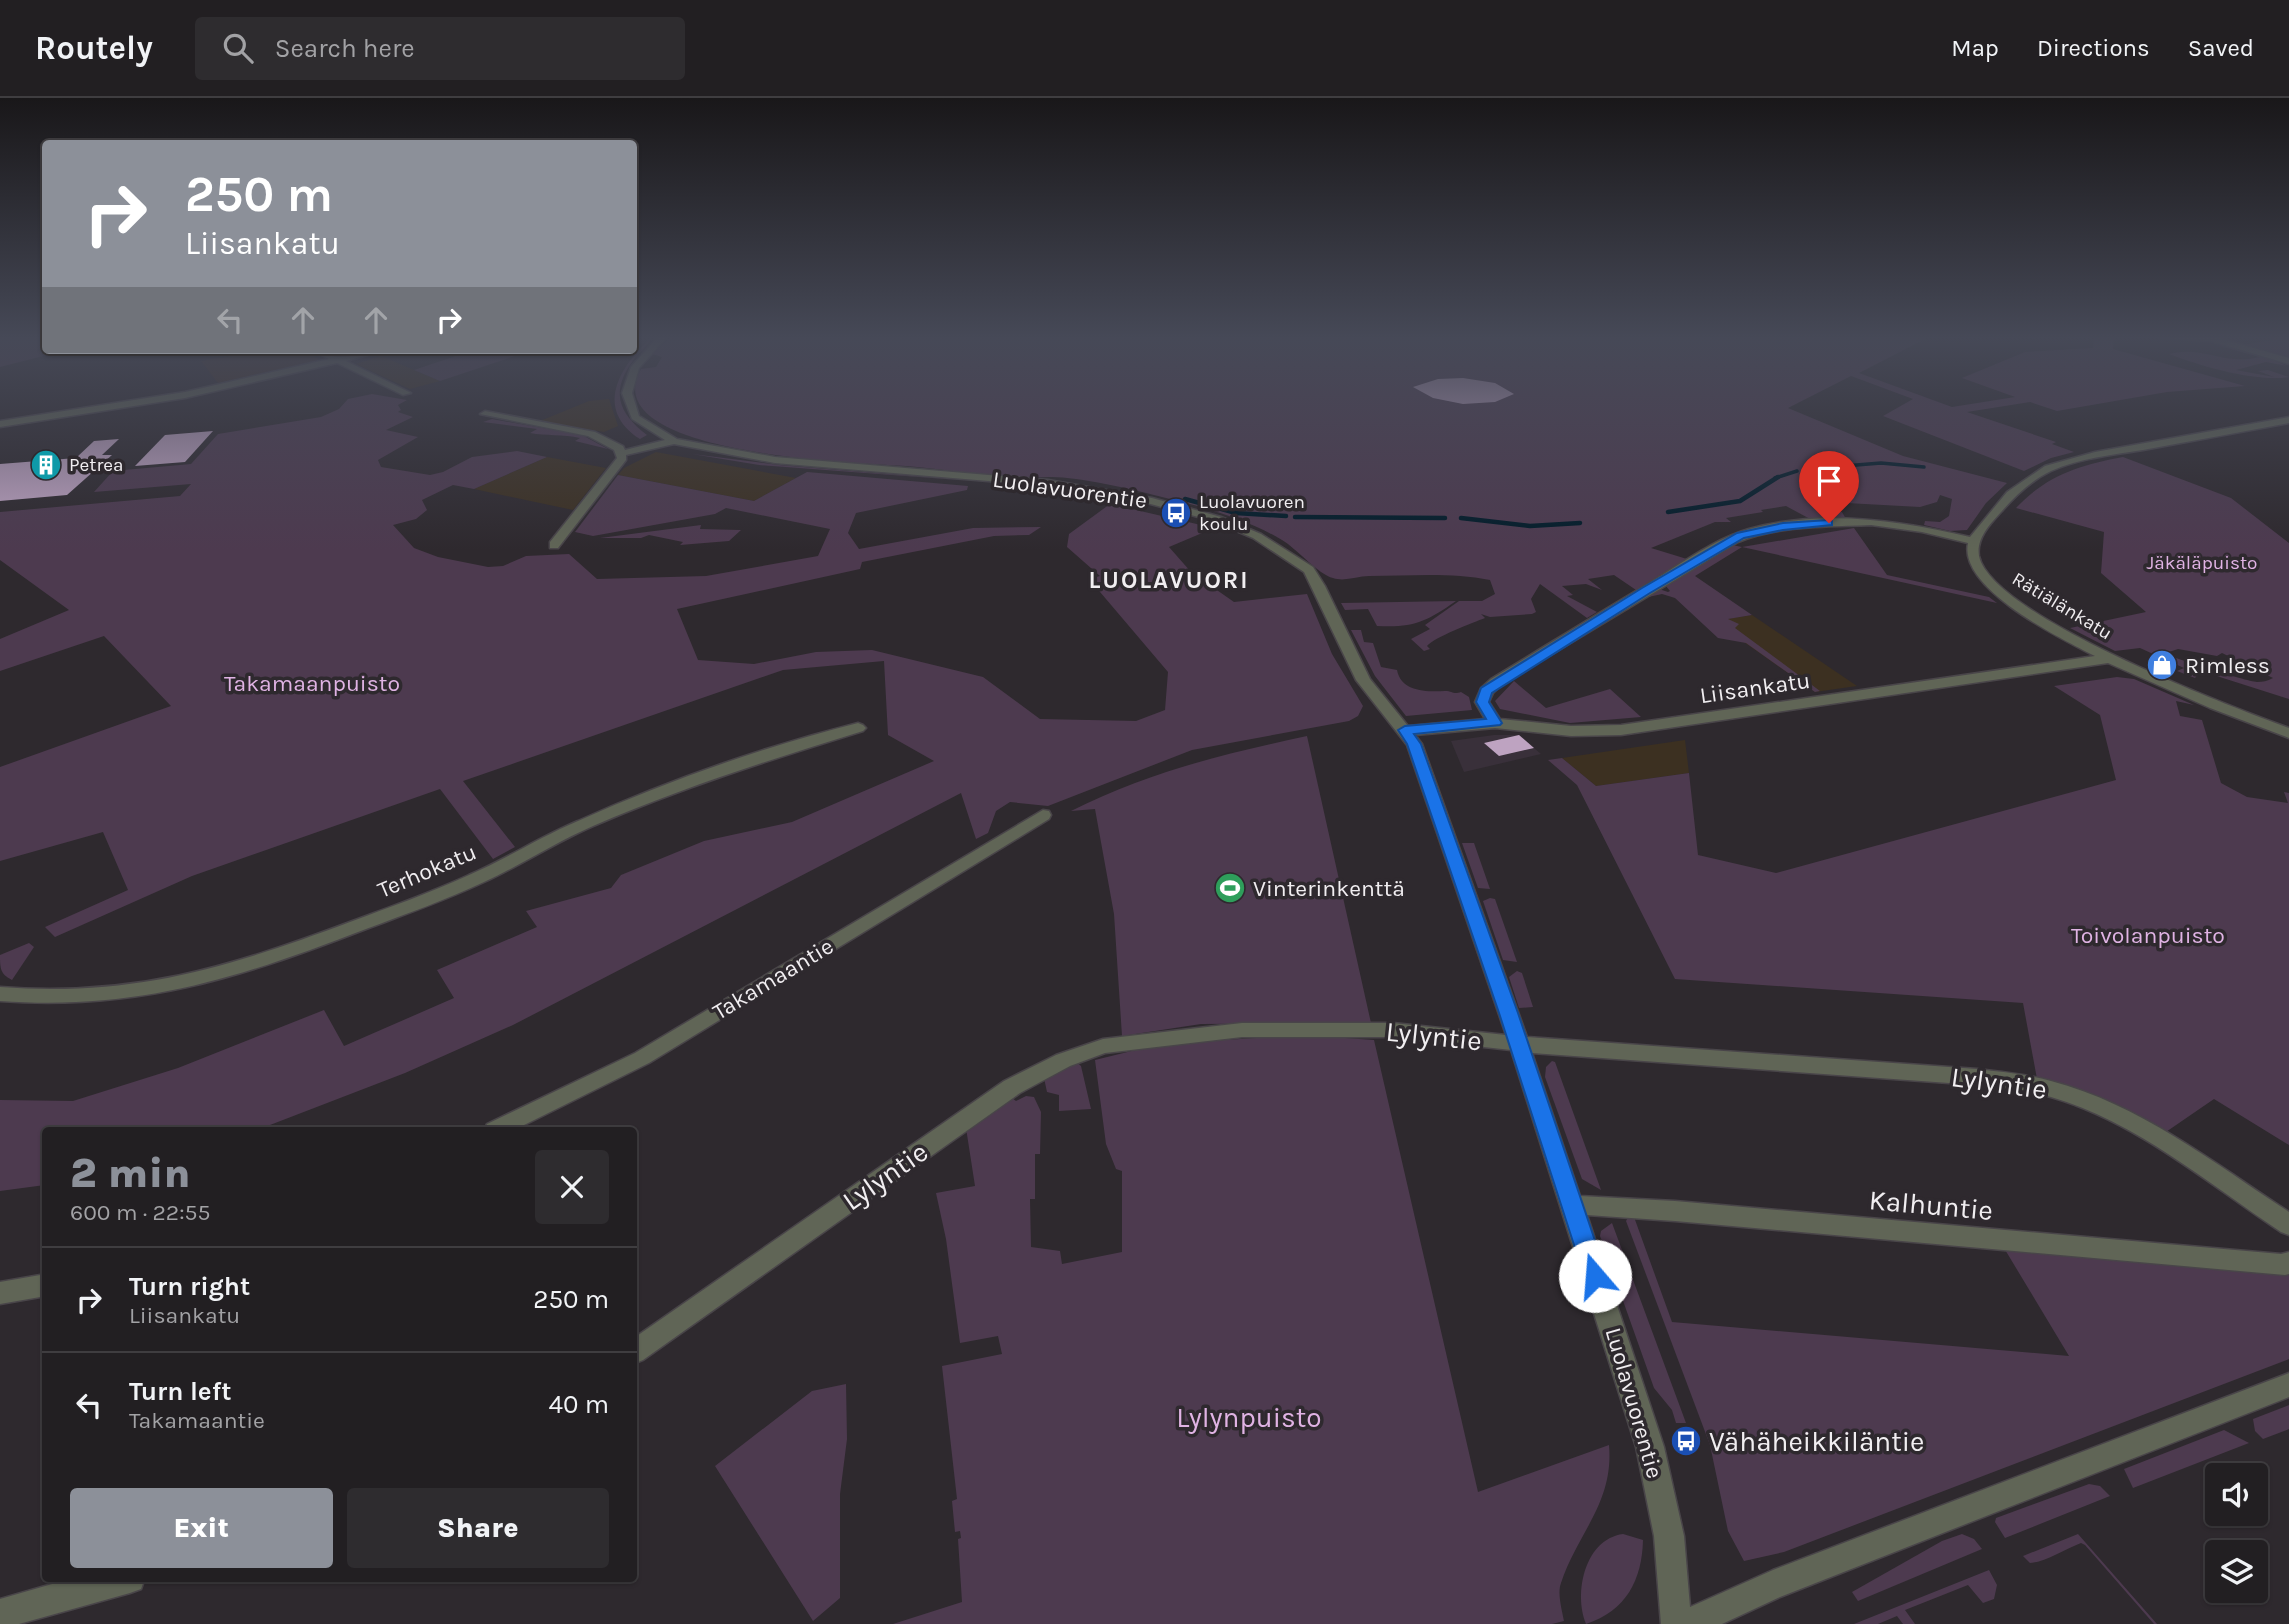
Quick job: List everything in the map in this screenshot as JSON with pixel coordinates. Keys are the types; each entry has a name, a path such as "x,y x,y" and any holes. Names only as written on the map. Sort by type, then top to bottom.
{"street":[{"path":"0,424 108,407"},
{"name":"Luolavuorentie","path":"632,407 635,417 669,438 775,460 1103,491 1217,519 1273,544 1309,570 1319,586 1352,662 1414,744 1519,1044 1650,1447 1669,1536 1676,1624"},
{"path":"485,414 591,434 621,450 669,438"},
{"path":"1495,723 1482,702 1486,691 1496,682 1741,536 1783,526 1871,522 1922,529 1973,541 2004,501 2021,485 2048,468 2109,453 2289,420"},
{"path":"554,545 613,471 621,450"},
{"name":"Rätiälänkatu","path":"1973,541 1975,562 1990,584 2035,616 2111,658 2180,690 2289,733"},
{"name":"Liisankatu","path":"1405,730 1495,723 1571,731 1621,730 2111,658"},
{"name":"Terhokatu","path":"0,994 36,998 94,998 147,992 238,970 442,894 587,822 738,765 858,728"},
{"name":"Takamaantie","path":"501,1127 642,1058 1043,815"},
{"name":"Lylyntie","path":"637,1350 1012,1087 1045,1068 1099,1046 1242,1030 1393,1030 1519,1044 1977,1077 2059,1091 2127,1121 2289,1225"},
{"name":"Kalhuntie","path":"1572,1205 2287,1264"},
{"path":"0,1293 42,1286"},
{"path":"1687,1624 1773,1585 2289,1385"},
{"path":"0,1614 116,1582"}],"shaded area":[{"path":"574,407 612,407 618,426 604,432 540,421"},
{"path":"656,452 796,478 754,501 618,475 624,468"},
{"path":"547,457 606,468 573,510 474,489"},
{"path":"1752,615 1857,686 1815,692 1714,621"},
{"path":"1494,735 1519,735 1541,754 1464,772 1451,741"},
{"path":"1685,740 1689,773 1596,786 1562,758"}],"green space":[{"name":"Takamaanpuisto","path":"399,407 401,410 398,412 413,417 386,430 418,437 378,460 381,467 430,475 443,472 472,457 517,451 547,457 474,489 453,485 422,500 427,510 416,519 393,525 414,548 438,557 488,567 503,566 526,556 569,554 597,579 706,576 818,556 830,529 726,508 715,514 593,536 575,532 618,475 754,501 807,472 968,486 967,490 856,513 848,533 859,549 973,528 1041,527 1029,535 994,536 862,562 860,569 677,609 698,660 754,664 816,652 872,650 983,677 1040,719 1136,721 1165,710 1168,672 1089,579 1100,576 1067,547 1069,534 1110,504 1214,528 1169,547 1191,572 1234,602 1307,594 1332,654 1363,706 1358,716 1349,721 1192,750 1048,806 1010,802 996,811 988,833 976,839 961,793 513,1025 405,1073 265,1127 42,1127 42,1185 0,1191 0,1100 73,1101 178,1068 324,1010 344,1046 454,998 437,970 537,927 526,911 611,888 621,875 704,841 792,822 934,761 888,735 884,661 783,670 463,781 515,847 493,859 440,789 192,876 55,937 45,927 128,890 103,832 0,861 0,767 171,706 104,636 0,671 0,639 69,610 0,560 0,512 180,496 191,484 94,492 113,471 191,464 218,434 321,417 339,409"},
{"path":"616,407 622,407 629,418 647,435 640,439 626,427"},
{"path":"645,407 1790,407 1903,456 2007,483 1986,503 1967,530 1950,531 1924,525 1925,521 1940,522 1949,516 1952,499 1940,495 1937,502 1920,507 1828,502 1831,510 1826,511 1842,512 1846,519 1812,520 1786,506 1726,518 1731,522 1715,522 1651,548 1687,559 1636,590 1614,575 1588,579 1602,590 1586,584 1562,586 1573,595 1567,596 1597,612 1587,618 1540,584 1531,599 1536,612 1490,617 1481,614 1485,618 1437,639 1427,646 1430,649 1424,651 1411,639 1430,629 1425,625 1459,601 1482,601 1495,594 1490,580 1430,575 1333,578 1321,572 1282,540 1253,525 1190,504 1134,490 1060,477 996,475 791,457 739,449 692,437 656,420"},
{"path":"1899,407 1997,407 1967,412 2056,442 2052,444 2074,452 2051,458 2024,471 1883,416"},
{"path":"2046,407 2079,407 2057,411"},
{"path":"492,419 582,435 608,449 575,441 580,438 530,433 537,429 483,422"},
{"path":"692,454 779,465 972,481 759,465"},
{"name":"Jäkäläpuisto","path":"2123,457 2231,498 2289,543 2289,699 2201,671 2195,678 2177,671 2184,668 2140,648 2115,651 2070,628 2146,612 2101,573 2104,532 2016,508 2052,479","holes":["2178,649 2217,656 2222,653 2273,678 2261,682 2250,681 2166,653"]},
{"path":"701,525 700,529 741,530 729,541 680,545 683,542 649,535 641,538 600,538"},
{"path":"1854,528 1887,575 1989,597 1997,603 1742,547"},
{"path":"1732,545 1742,547 1695,576 1752,615 1728,619 1739,624 1735,628 1820,691 1815,692 1746,643 1718,638 1675,598 1662,594 1644,598 1659,589 1670,591 1665,585"},
{"path":"1456,601 1419,622 1390,626 1377,626 1368,609 1345,610 1341,603"},
{"path":"1351,630 1361,630 1364,642 1373,643 1381,667 1397,670 1399,677 1409,687 1423,691 1461,692 1469,697 1472,710 1406,716 1375,676"},
{"name":"Toivolanpuisto","path":"2117,677 2134,679 2194,705 2176,701 2180,716 2202,720 2221,783 2247,797 2288,803 2284,792 2289,793 2289,1145 2214,1099 2163,1134 2037,1079 2023,1003 1675,979 1577,785 1548,760 1562,758 1596,786 1689,773 1698,855 1776,873 2116,780 2100,715 2054,686"},
{"path":"1514,681 1546,708 1610,689 1641,717 1570,723 1500,709 1495,701"},
{"path":"1307,736 1371,1023 1201,1024 1122,1036 1114,914 1095,809 1071,811 1158,775"},
{"path":"1462,843 1474,843 1490,889 1478,888"},
{"path":"1495,899 1517,962 1503,960 1483,901"},
{"path":"29,943 34,947 12,980 2,970 0,955"},
{"path":"1517,971 1522,973 1533,1007 1519,1008 1509,977"},
{"name":"Lylynpuisto","path":"1302,1035 1374,1040 1478,1492 1609,1445 1606,1484 1560,1587 1564,1621 1552,1624 893,1624 962,1602 958,1539 961,1538 960,1531 955,1532 952,1501 957,1499 942,1366 1002,1354 998,1336 960,1343 946,1239 936,1193 975,1186 966,1128 1012,1098 1016,1101 1026,1096 1034,1097 1041,1112 1040,1154 1035,1154 1035,1199 1030,1199 1031,1247 1060,1251 1062,1264 1122,1252 1122,1171 1116,1169 1106,1144 1095,1060 1160,1044"},
{"path":"1552,1061 1555,1062 1601,1190 1582,1179 1545,1077 1546,1067"},
{"path":"1076,1062 1081,1066 1091,1109 1059,1111 1059,1095 1047,1092 1044,1078"},
{"path":"1629,1216 1634,1217 1672,1322 2069,1356 2004,1248 2289,1268 2289,1359 1784,1552 1744,1561 1728,1531 1710,1445 1626,1221"},
{"path":"1612,1223 1686,1423 1676,1423 1672,1410 1654,1388 1600,1236 1601,1231"},
{"path":"846,1384 847,1439 840,1494 840,1598 813,1621 715,1466 812,1391"},
{"path":"2289,1405 2289,1429 2263,1439 2255,1431 2253,1419"},
{"path":"2224,1430 2249,1443 2133,1488 2124,1469"},
{"path":"2089,1484 2100,1486 2110,1496 2005,1538 1995,1522 1996,1518"},
{"path":"1623,1534 1643,1540 1635,1581 1612,1611 1586,1624 1581,1598 1585,1569 1599,1546 1610,1538"},
{"path":"1962,1534 1974,1539 1982,1549 1858,1601 1852,1592 1942,1541"},
{"path":"2078,1534 2157,1624 2154,1624 2085,1545 2081,1543 2036,1562 2030,1563 2023,1556"},
{"path":"1989,1570 1997,1585 1994,1599 1983,1603 1968,1585 1905,1610 1915,1624 1903,1624 1897,1616 1878,1624 1854,1624"}],"building":[{"path":"213,431 185,462 135,466 165,435"},
{"name":"Petrea","path":"119,439 102,455 112,455 67,495 0,501 0,464 76,458 94,441"},
{"path":"1519,735 1534,748 1499,756 1484,743"}],"waterway":[{"path":"1844,466 1881,463 1924,467"},
{"path":"1807,470 1835,467"},
{"path":"1778,477 1797,471"},
{"path":"1668,512 1740,501 1778,477"},
{"path":"1185,499 1236,513 1286,516"},
{"path":"1295,517 1445,518"},
{"path":"1461,518 1530,526 1580,523"}],"place":[{"name":"Petrea","path":"46,465"},
{"name":"Luolavuoren koulu","path":"1176,513"},
{"name":"Rimless","path":"2162,665"},
{"name":"Vinterinkenttä","path":"1230,888"},
{"name":"Vähäheikkiläntie","path":"1686,1441"}],"district":[{"name":"LUOLAVUORI","path":"1169,580"}],"route":[{"path":"1595,1276 1508,1013 1414,744 1405,730 1495,723 1482,702 1486,691 1496,682 1681,569 1752,532 1783,526 1829,523"}]}
